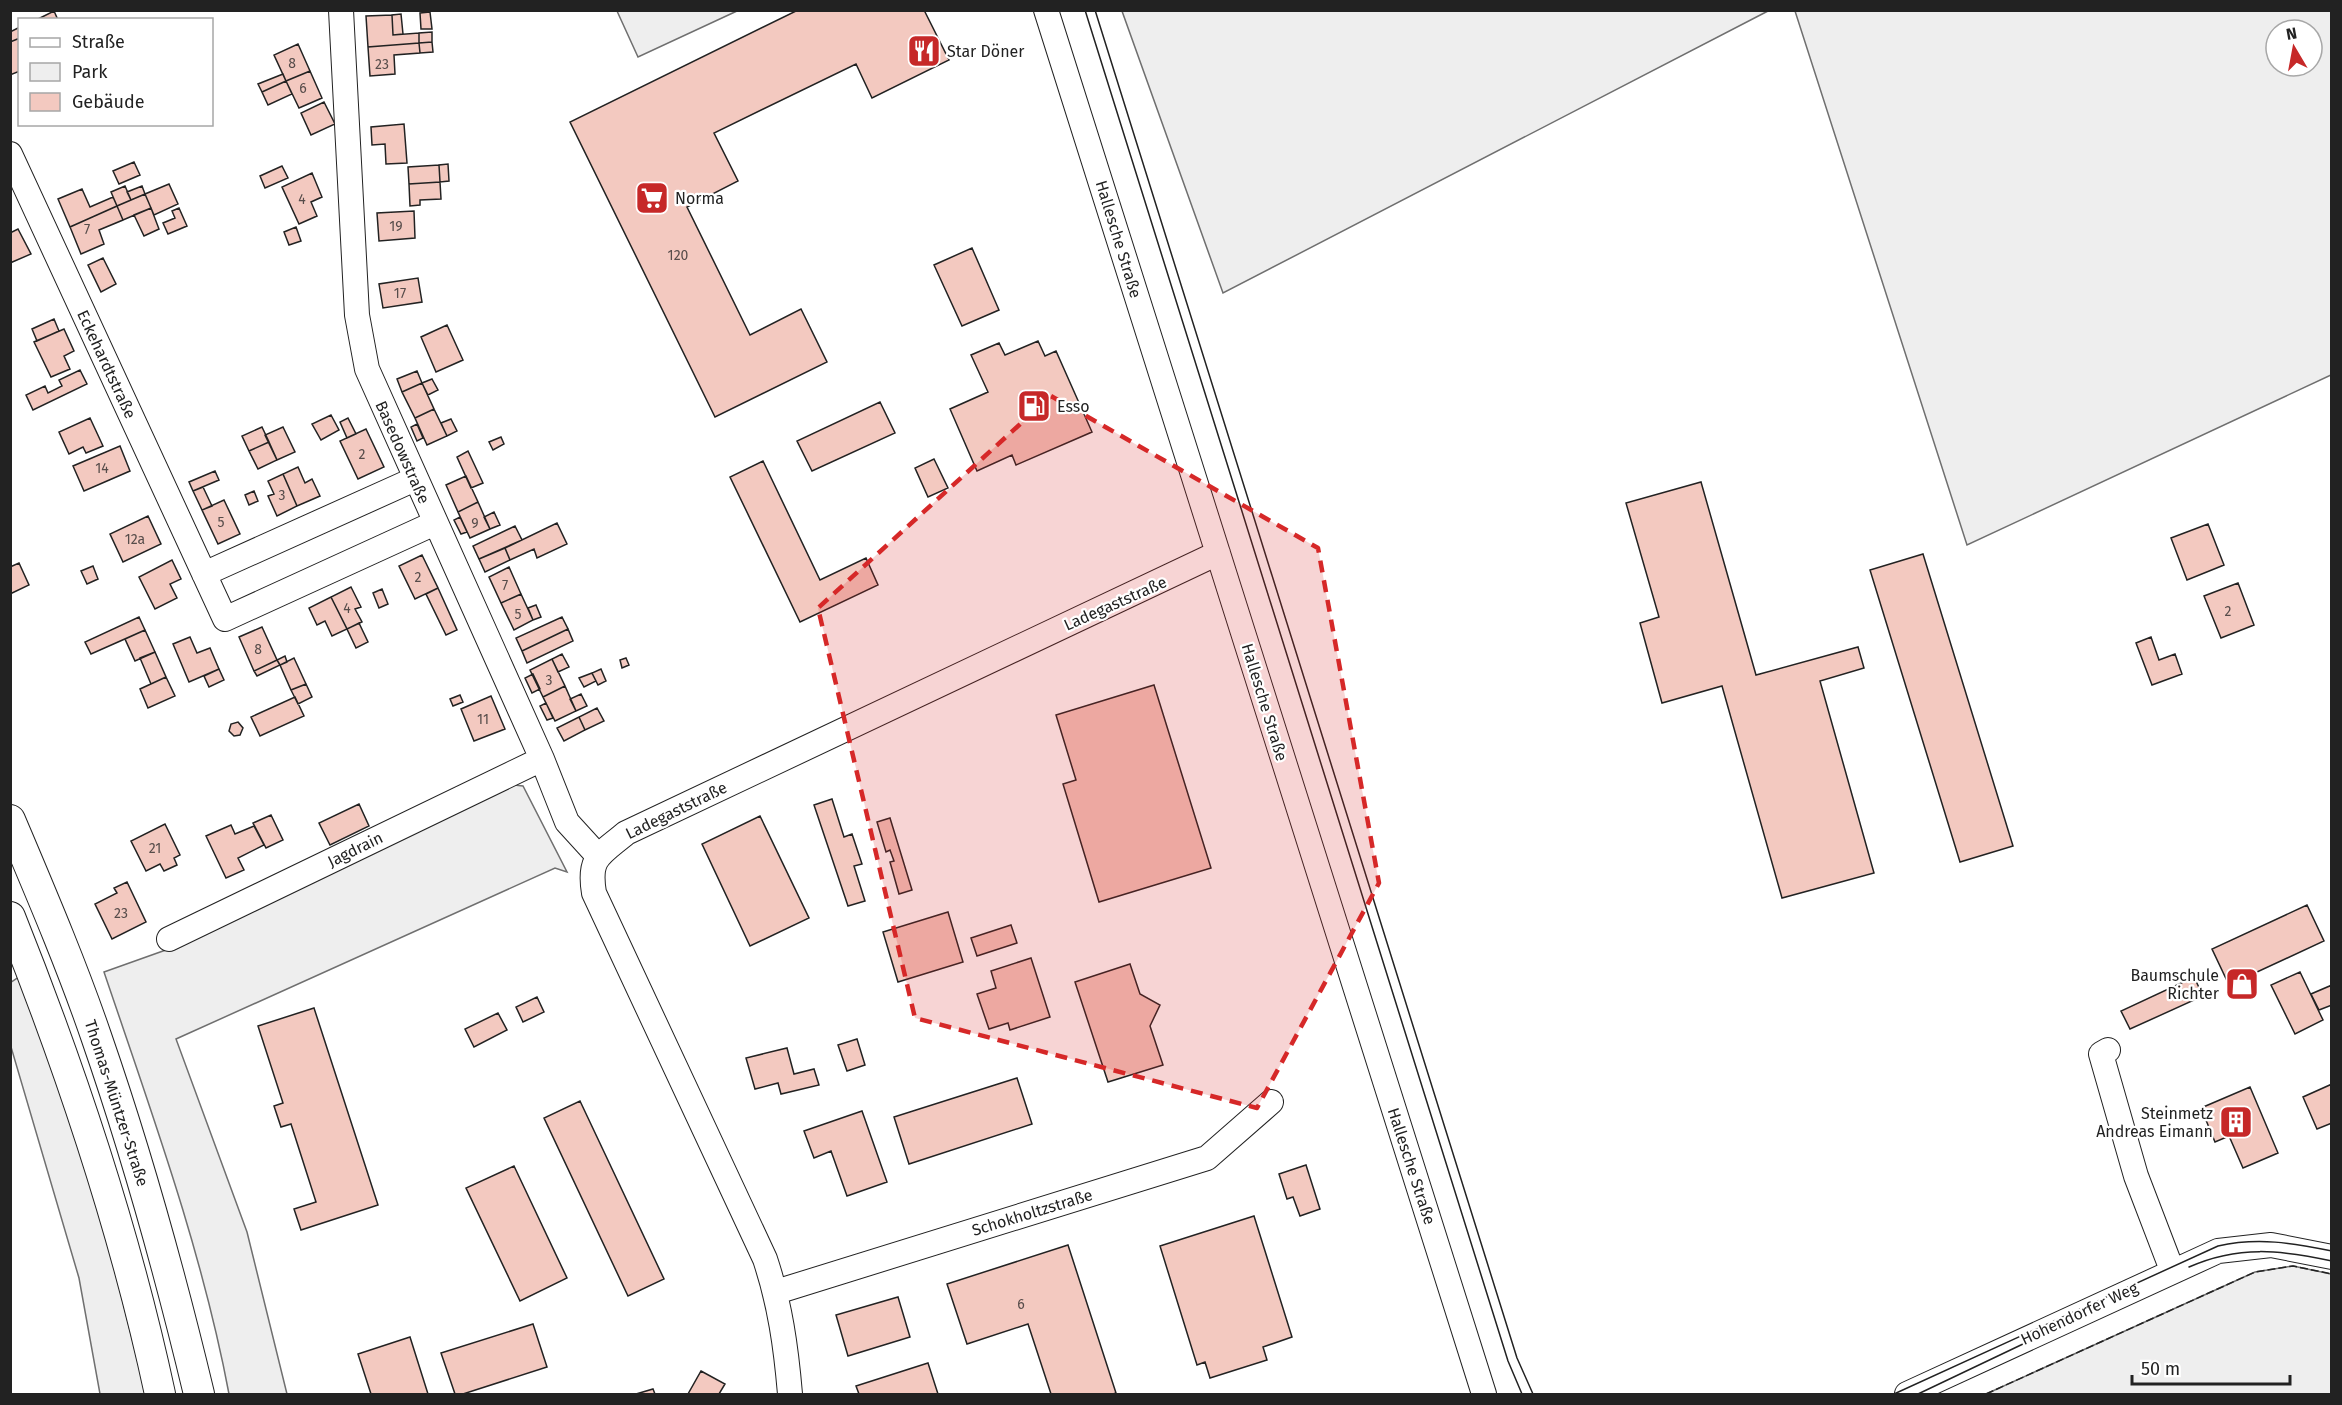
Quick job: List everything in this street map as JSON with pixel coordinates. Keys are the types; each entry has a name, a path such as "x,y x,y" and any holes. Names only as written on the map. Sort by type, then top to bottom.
{"main road":[{"name":"Thomas-Müntzer-Straße","path":"10,820 95,1033 121,1111 174,1291 199,1395"},
{"path":"10,917 58,1039 81,1105 123,1247 160,1395"}],"street":[{"name":"Basedowstraße","path":"341,10 357,315 367,369 542,759 567,822 598,856"},
{"name":"Hallesche Straße","path":"1046,10 1484,1395"},
{"name":"Eckehardtstraße","path":"10,154 225,619 435,523"},
{"path":"204,574 415,479"},
{"name":"Ladegaststraße","path":"598,856 626,832 1218,553"},
{"name":"Jagdrain","path":"169,939 542,759"},
{"path":"598,856 590,871 594,894 765,1259 776,1292 785,1336 790,1395"},
{"path":"2105,1052 2136,1176 2172,1270"},
{"name":"Schokholtzstraße","path":"776,1292 1207,1158 1271,1102"},
{"name":"Hohendorfer Weg","path":"1907,1395 2172,1270 2218,1251 2255,1245 2288,1247 2331,1257"}],"highlighted area":[{"path":"1051,396 1318,548 1379,883 1257,1108 915,1018 818,608"}],"green space":[{"path":"1122,10 1768,11 1223,293"},
{"path":"617,11 737,11 638,57"},
{"path":"1795,11 2331,11 2331,375 1967,545"},
{"path":"514,785 523,786 567,872 555,868 176,1039 247,1232 287,1394 229,1394 218,1340 190,1234 104,972 177,946"},
{"path":"19,977 68,1110 105,1230 146,1394 100,1394 79,1278 11,1047 10,983"},
{"path":"2293,1266 2331,1274 2331,1394 1986,1394 2255,1272"}],"building":[{"path":"798,10 924,10 949,60 872,98 856,64 714,133 738,181 687,207 750,335 801,309 827,362 715,417 570,122"},
{"path":"54,11 57,18 40,18"},
{"path":"430,12 432,29 421,29 420,13"},
{"path":"401,14 403,34 393,35 392,15"},
{"path":"392,15 393,35 419,33 419,43 368,47 366,16"},
{"path":"18,28 18,39 10,42 10,32"},
{"path":"432,32 432,42 419,43 419,33"},
{"path":"18,39 18,72 10,75 10,42"},
{"path":"432,42 433,52 420,53 419,43"},
{"path":"419,43 420,53 394,55 395,74 370,76 368,47"},
{"path":"298,44 310,71 286,81 274,55"},
{"path":"310,71 322,98 299,108 286,81"},
{"path":"283,74 286,81 262,92 258,84"},
{"path":"286,81 292,94 268,105 262,92"},
{"path":"324,102 335,124 311,135 301,113"},
{"path":"404,124 407,163 386,164 385,144 372,145 371,127"},
{"path":"134,162 140,175 119,184 113,171"},
{"path":"448,164 449,181 440,182 439,165"},
{"path":"439,165 440,182 409,184 408,167"},
{"path":"282,166 288,178 265,188 260,176"},
{"path":"312,173 322,197 311,202 317,216 299,224 282,187"},
{"path":"440,182 441,199 420,200 420,205 410,206 409,184"},
{"path":"169,184 178,204 154,215 145,194"},
{"path":"125,186 131,200 117,206 111,192"},
{"path":"142,186 145,194 131,200 127,192"},
{"path":"82,189 90,207 113,197 117,206 70,227 58,199"},
{"path":"145,194 151,208 123,220 117,206"},
{"path":"117,206 123,220 99,230 104,244 81,254 70,227"},
{"path":"151,208 159,229 144,236 134,215"},
{"path":"179,208 187,226 168,234 163,223 175,218 172,211"},
{"path":"414,211 415,238 379,241 377,213"},
{"path":"296,227 301,241 289,245 284,232"},
{"path":"18,229 31,254 10,263 10,233"},
{"path":"972,248 999,310 962,326 934,265"},
{"path":"103,258 116,284 101,292 88,265"},
{"path":"418,278 422,302 383,308 379,284"},
{"path":"54,319 59,331 37,341 32,329"},
{"path":"447,325 463,360 436,372 421,337"},
{"path":"64,329 74,351 64,356 70,369 51,377 34,342"},
{"path":"1038,341 1045,356 1056,351 1092,432 1016,465 1012,455 977,471 950,409 988,392 971,355 999,343 1005,355"},
{"path":"80,370 87,384 33,410 26,395 45,386 48,393 62,386 59,380"},
{"path":"417,371 422,383 402,392 397,379"},
{"path":"432,379 438,390 428,395 422,383"},
{"path":"422,383 434,409 415,418 402,392"},
{"path":"880,402 895,433 812,471 797,441"},
{"path":"434,409 447,436 427,445 415,418"},
{"path":"331,415 339,430 321,440 312,424"},
{"path":"90,418 103,446 86,453 83,447 69,454 59,432"},
{"path":"348,418 356,434 347,438 340,422"},
{"path":"451,419 457,431 447,436 441,423"},
{"path":"417,424 423,438 417,441 411,427"},
{"path":"262,427 269,442 249,451 242,436"},
{"path":"283,427 295,452 277,460 265,435"},
{"path":"366,429 384,467 358,479 340,441"},
{"path":"501,437 504,444 493,450 489,442"},
{"path":"269,442 277,460 258,469 249,451"},
{"path":"120,446 130,471 84,491 73,466"},
{"path":"468,451 483,483 471,488 457,457"},
{"path":"934,459 948,488 928,497 915,468"},
{"path":"763,461 820,580 866,558 878,585 800,622 730,477"},
{"path":"298,467 305,483 312,479 320,496 297,506 283,474"},
{"path":"215,471 219,480 193,491 189,482"},
{"path":"283,474 297,506 277,516 268,496 274,494 268,481"},
{"path":"466,476 478,502 458,512 446,485"},
{"path":"1701,482 1756,675 1858,647 1864,668 1820,681 1874,873 1782,898 1722,686 1662,703 1640,623 1659,617 1626,503"},
{"path":"203,487 212,506 202,510 193,491"},
{"path":"254,491 258,501 249,505 245,495"},
{"path":"224,500 240,534 218,544 202,510"},
{"path":"478,502 490,529 470,538 458,512"},
{"path":"494,512 500,525 490,529 484,517"},
{"path":"148,516 161,544 123,562 110,534"},
{"path":"460,517 467,532 461,534 454,520"},
{"path":"557,523 567,544 537,558 534,549 510,560 505,548"},
{"path":"2208,524 2224,565 2187,580 2171,538"},
{"path":"515,526 522,540 479,559 473,546"},
{"path":"505,548 510,560 485,572 479,559"},
{"path":"1923,554 2013,846 1960,862 1870,570"},
{"path":"422,555 438,588 415,599 399,566"},
{"path":"172,560 181,579 170,584 177,598 155,609 139,577"},
{"path":"19,563 29,585 10,594 10,567"},
{"path":"93,566 98,579 87,584 81,571"},
{"path":"509,567 521,594 501,603 489,577"},
{"path":"2238,583 2254,625 2221,638 2204,596"},
{"path":"351,587 361,607 355,609 362,622 347,629 331,597"},
{"path":"438,588 457,630 446,635 426,594"},
{"path":"382,589 388,604 379,608 373,593"},
{"path":"521,594 533,620 514,630 501,603"},
{"path":"331,597 347,629 332,636 325,621 317,625 309,608"},
{"path":"536,605 541,617 533,620 528,608"},
{"path":"139,617 145,630 91,654 85,642"},
{"path":"562,617 568,629 522,651 516,638"},
{"path":"359,623 368,642 356,648 347,629"},
{"path":"262,627 277,660 254,671 239,637"},
{"path":"568,629 573,641 527,663 522,651"},
{"path":"145,630 155,652 135,661 125,639"},
{"path":"190,637 197,653 210,648 219,669 189,682 173,644"},
{"path":"2151,637 2159,660 2175,654 2182,674 2152,685 2136,643"},
{"path":"155,652 166,677 151,684 140,658"},
{"path":"562,654 569,667 558,672 552,659"},
{"path":"285,656 287,662 280,665 277,660"},
{"path":"294,658 306,684 291,690 280,665"},
{"path":"626,658 629,665 622,668 620,660"},
{"path":"552,659 565,686 543,697 530,670"},
{"path":"277,660 280,665 257,676 254,671"},
{"path":"219,669 224,680 209,687 204,676"},
{"path":"601,669 606,681 598,685 592,673"},
{"path":"592,673 596,681 584,687 579,678"},
{"path":"533,674 540,689 532,693 525,678"},
{"path":"166,677 175,696 148,708 140,689"},
{"path":"306,684 312,697 298,704 291,690"},
{"path":"1154,685 1211,868 1099,902 1063,784 1076,780 1056,715"},
{"path":"565,686 576,711 555,721 543,697"},
{"path":"581,694 587,706 576,711 570,699"},
{"path":"460,695 463,702 453,706 450,699"},
{"path":"491,696 505,729 474,741 461,709"},
{"path":"295,697 304,716 260,736 251,717"},
{"path":"546,703 553,718 547,720 540,706"},
{"path":"597,708 604,721 585,730 579,717"},
{"path":"579,717 585,730 564,741 557,728"},
{"path":"238,722 243,728 240,735 234,736 229,731 231,724"},
{"path":"832,799 844,837 852,834 862,864 854,866 865,901 848,906 814,805"},
{"path":"359,804 369,826 330,845 319,823"},
{"path":"271,815 283,840 266,848 253,823"},
{"path":"760,816 809,918 750,946 702,844"},
{"path":"890,818 912,890 899,894 890,862 894,861 890,850 886,852 877,822"},
{"path":"165,824 180,855 174,858 177,865 164,871 160,864 146,871 131,841"},
{"path":"231,825 235,834 254,826 264,845 238,858 244,870 226,878 206,836"},
{"path":"127,882 146,922 112,939 95,904 117,893 114,888"},
{"path":"2307,905 2324,941 2229,985 2212,949"},
{"path":"948,912 963,962 898,982 883,932"},
{"path":"1011,925 1017,943 977,956 971,938"},
{"path":"1031,958 1050,1017 1010,1030 1008,1023 989,1029 977,994 996,988 991,971"},
{"path":"1130,964 1140,994 1160,1005 1150,1026 1163,1065 1108,1082 1075,982"},
{"path":"2300,972 2323,1020 2295,1034 2271,985"},
{"path":"2194,977 2203,996 2130,1029 2121,1011"},
{"path":"2332,985 2332,1005 2319,1010 2311,994"},
{"path":"537,997 544,1012 523,1022 516,1007"},
{"path":"314,1008 378,1205 301,1230 294,1209 316,1202 291,1124 281,1127 274,1106 283,1103 258,1026"},
{"path":"498,1013 507,1030 474,1047 465,1029"},
{"path":"857,1039 865,1065 847,1071 838,1045"},
{"path":"787,1048 794,1074 814,1069 819,1085 781,1094 778,1083 755,1089 746,1058"},
{"path":"1017,1078 1032,1124 909,1164 894,1117"},
{"path":"2332,1084 2332,1123 2317,1129 2303,1097"},
{"name":"Steinmetz Andreas Eimann","path":"2250,1087 2278,1153 2243,1168 2229,1136 2215,1142 2201,1108"},
{"path":"580,1101 664,1279 628,1296 544,1118"},
{"path":"862,1111 887,1182 847,1196 831,1151 814,1158 804,1131"},
{"path":"1306,1165 1320,1209 1300,1216 1293,1197 1287,1199 1279,1174"},
{"path":"514,1166 567,1278 520,1301 466,1188"},
{"path":"1254,1216 1292,1337 1263,1347 1267,1360 1210,1378 1205,1362 1197,1365 1160,1246"},
{"path":"1068,1245 1116,1393 1113,1394 1051,1394 1028,1324 967,1344 947,1284"},
{"path":"898,1297 910,1337 848,1356 836,1315"},
{"path":"533,1324 547,1367 463,1394 455,1394 441,1353"},
{"path":"410,1337 428,1394 371,1394 358,1354"},
{"path":"928,1363 938,1394 859,1394 856,1386"},
{"path":"701,1371 725,1384 719,1394 688,1394"},
{"path":"653,1389 655,1394 636,1394"}],"tram line":[{"path":"1085,10 1508,1361 1522,1394"},
{"path":"1095,10 1517,1358 1533,1394"},
{"path":"1894,1394 2218,1246 2247,1242 2275,1242 2332,1251"},
{"path":"2189,1267 2225,1255 2260,1252 2295,1254 2332,1261"},
{"path":"1918,1394 2023,1344"}],"fence":[{"path":"1986,1394 2255,1272 2293,1266 2332,1274"}],"place":[{"name":"Star Döner","path":"924,51"},
{"name":"Norma","path":"652,198"},
{"name":"Esso","path":"1034,406"},
{"name":"Baumschule Richter","path":"2242,984"},
{"name":"Steinmetz Andreas Eimann","path":"2236,1122"}]}
